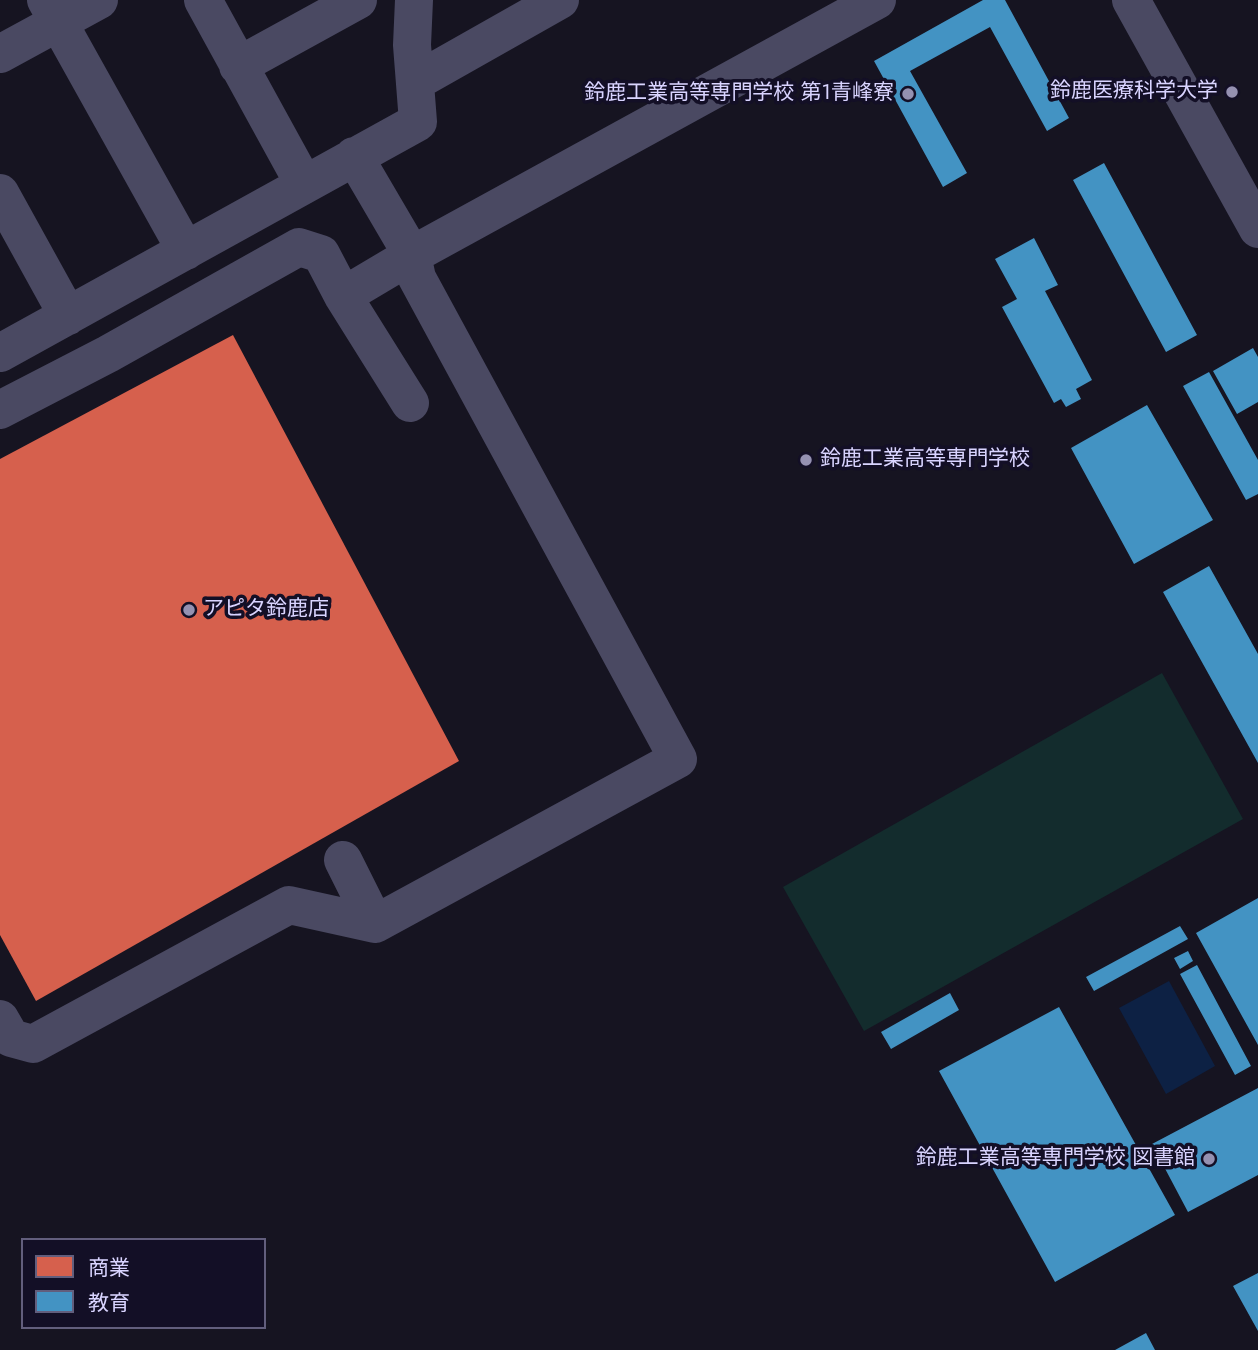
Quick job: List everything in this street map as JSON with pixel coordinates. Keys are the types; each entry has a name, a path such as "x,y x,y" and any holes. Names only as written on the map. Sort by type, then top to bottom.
{"street":[{"path":"0,54 52,11 99,0"},
{"path":"203,0 304,184"},
{"path":"238,66 358,0"},
{"path":"0,353 418,122 412,45 414,0"},
{"path":"415,82 559,0"},
{"path":"343,296 412,255 877,0"},
{"path":"1130,0 1258,229"},
{"path":"52,11 186,251"},
{"path":"0,1019 12,1038 33,1044 289,905 374,924 678,759 416,278 412,255 354,156"},
{"path":"0,193 68,316"},
{"path":"22,410 115,367 221,302 299,247 321,254 343,296 410,402"},
{"path":"343,860 374,924"}],"green space":[{"path":"1162,673 1243,819 864,1031 783,887"}],"water":[{"path":"1169,981 1215,1066 1166,1094 1119,1008"}],"building: 商業":[{"name":"アピタ鈴鹿店","path":"233,335 459,761 36,1001 0,935 0,459"}],"building: 教育":[{"name":"鈴鹿工業高等専門学校 第1青峰寮","path":"983,0 1005,0 1069,118 1047,131 990,27 910,71 967,173 943,187 874,61"},
{"path":"1104,163 1197,335 1166,352 1073,180"},
{"path":"1034,238 1058,285 1045,291 1092,380 1076,389 1081,399 1066,407 1061,399 1054,403 1002,307 1017,299 995,259"},
{"path":"1253,348 1258,357 1258,402 1237,414 1213,371"},
{"path":"1209,372 1258,460 1258,494 1246,500 1183,386"},
{"path":"1147,405 1213,520 1134,564 1071,448"},
{"path":"1209,566 1258,654 1258,763 1163,592"},
{"path":"1258,898 1258,1045 1196,933"},
{"path":"1180,926 1188,939 1094,991 1086,977"},
{"path":"1188,951 1193,961 1180,969 1174,958"},
{"path":"1197,965 1251,1066 1235,1075 1180,974"},
{"path":"950,993 959,1010 891,1049 881,1032"},
{"path":"1059,1007 1175,1215 1055,1282 939,1071"},
{"name":"鈴鹿工業高等専門学校 図書館","path":"1258,1088 1258,1175 1188,1212 1152,1144"},
{"path":"1258,1273 1258,1331 1233,1286"},
{"path":"1146,1333 1155,1350 1115,1350"}],"place":[{"name":"鈴鹿医療科学大学","path":"1232,92"},
{"name":"鈴鹿工業高等専門学校 第1青峰寮","path":"908,94"},
{"name":"鈴鹿工業高等専門学校","path":"806,460"},
{"name":"アピタ鈴鹿店","path":"189,610"},
{"name":"鈴鹿工業高等専門学校 図書館","path":"1209,1159"}]}
